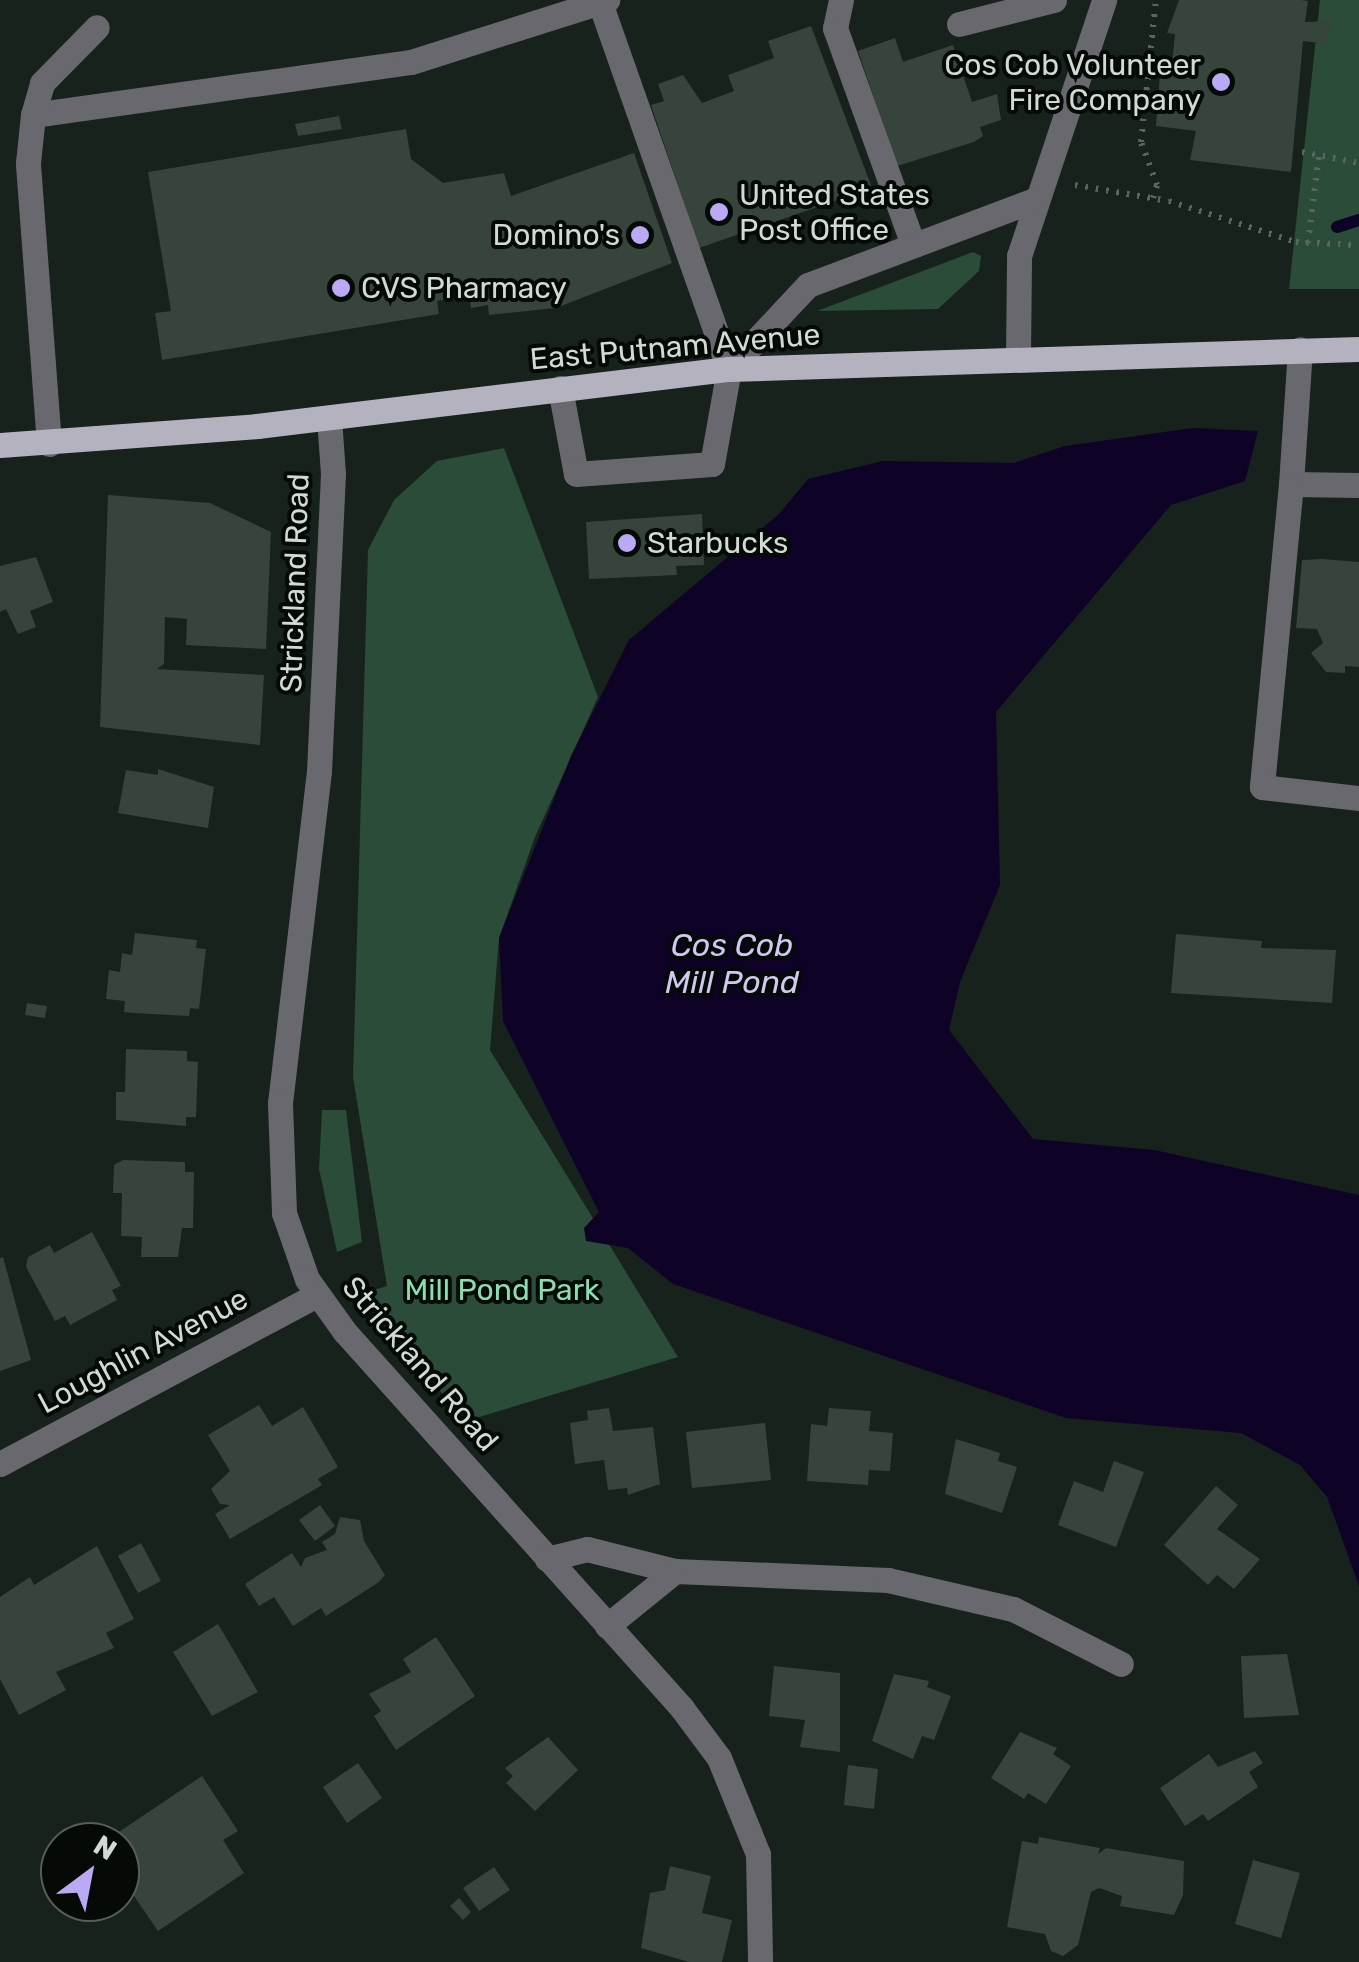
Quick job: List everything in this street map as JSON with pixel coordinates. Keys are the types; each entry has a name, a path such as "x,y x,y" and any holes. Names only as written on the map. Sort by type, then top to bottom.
{"main road":[{"name":"East Putnam Avenue","path":"0,444 49,444 329,418 729,370 1018,356 1359,349"}],"street":[{"path":"841,0 835,28 912,245"},
{"path":"959,24 1057,0 1102,6 1036,190 1018,256 1018,356"},
{"path":"33,115 411,62 603,1 729,370 712,464 576,474 560,388"},
{"path":"49,444 28,162 33,115 42,84 98,27"},
{"path":"729,370 808,285 912,245 1036,190"},
{"path":"1300,350 1262,786 1359,798"},
{"name":"Strickland Road","path":"329,418 333,474 320,772 280,1104 284,1213 316,1296 681,1707 734,1787 758,1854 760,1962"},
{"path":"1290,484 1359,485"},
{"name":"Loughlin Avenue","path":"0,1464 316,1296"},
{"path":"548,1559 588,1549 675,1571 888,1580 1013,1609 1121,1664"},
{"path":"607,1626 675,1571"}],"path":[{"path":"1154,198 1157,184 1142,142 1156,0"},
{"path":"1302,152 1359,163"},
{"path":"1308,243 1319,155"},
{"path":"1036,190 1154,198 1308,243 1359,244"}],"green space":[{"path":"1320,0 1359,0 1359,289 1289,289"},
{"path":"973,252 981,256 979,271 938,309 817,311"},
{"name":"Mill Pond Park","path":"504,448 598,697 535,837 499,938 490,1050 678,1357 466,1421 357,1295 387,1286 353,1077 368,550 394,500 437,461"},
{"path":"322,1110 346,1110 362,1242 337,1252 319,1169"}],"water":[{"name":"Cos Cob Mill Pond","path":"1193,428 1258,431 1245,481 1171,505 996,712 1000,885 960,982 949,1030 1033,1139 1154,1150 1359,1195 1359,1586 1327,1497 1300,1465 1241,1433 1066,1418 673,1284 628,1248 586,1241 584,1228 599,1212 503,1021 499,938 571,756 629,640 780,513 808,479 883,461 1014,463 1065,446"}],"building":[{"path":"1179,0 1301,0 1308,1 1305,22 1331,21 1328,44 1303,41 1291,172 1190,160 1196,131 1156,126 1161,62 1172,64 1175,34 1167,33"},
{"path":"811,26 872,188 699,248 651,105 664,101 658,84 683,75 702,103 734,91 728,75 774,58 768,41"},
{"path":"895,38 903,62 953,45 972,102 997,94 1001,120 980,127 983,136 974,142 897,166 858,51"},
{"path":"339,116 342,129 298,136 295,124"},
{"path":"406,129 411,159 443,183 504,173 511,196 634,153 672,263 556,308 489,315 488,305 471,308 469,295 437,301 439,314 162,360 155,313 171,311 148,172"},
{"path":"108,495 210,503 271,532 266,649 186,645 187,619 165,617 164,664 157,669 264,675 260,745 100,727"},
{"path":"702,514 704,565 676,566 677,575 589,579 586,522"},
{"path":"36,557 53,602 30,611 36,627 18,634 6,609 0,612 0,566"},
{"path":"1302,560 1359,562 1359,667 1345,666 1345,673 1326,672 1311,653 1323,643 1317,629 1296,628"},
{"path":"158,769 214,787 208,828 118,813 126,770 158,775"},
{"path":"135,933 197,940 196,948 206,949 199,1009 190,1008 189,1016 133,1013 124,1012 125,1001 106,999 109,970 120,972 122,953 132,955"},
{"path":"1176,934 1262,941 1261,948 1336,950 1332,1003 1171,993"},
{"path":"27,1003 47,1006 45,1018 25,1015"},
{"path":"126,1049 187,1051 187,1061 198,1062 196,1117 186,1117 186,1126 116,1120 116,1092 125,1092"},
{"path":"123,1160 185,1162 185,1172 194,1172 193,1228 182,1228 178,1257 141,1257 142,1237 121,1236 122,1193 113,1193 114,1165"},
{"path":"92,1232 121,1286 112,1290 117,1300 70,1325 65,1316 55,1321 26,1267 28,1257 50,1245 54,1253"},
{"path":"3,1257 31,1360 0,1371 0,1258"},
{"path":"259,1405 272,1426 303,1407 338,1467 318,1479 322,1485 230,1539 215,1514 230,1505 220,1504 211,1489 230,1471 208,1435"},
{"path":"609,1408 613,1431 653,1427 660,1484 628,1495 627,1488 608,1490 604,1460 575,1464 570,1423 588,1420 587,1411"},
{"path":"829,1408 871,1411 869,1431 893,1433 890,1471 869,1470 868,1485 807,1481 811,1424 827,1426"},
{"path":"765,1423 771,1480 692,1488 686,1432"},
{"path":"956,1439 1000,1453 998,1461 1017,1467 1002,1513 945,1494"},
{"path":"1114,1461 1144,1472 1116,1547 1058,1525 1074,1481 1103,1492"},
{"path":"1216,1486 1238,1505 1217,1529 1260,1559 1234,1589 1217,1575 1208,1585 1164,1545"},
{"path":"320,1505 335,1526 315,1541 299,1520"},
{"path":"340,1517 360,1520 364,1541 385,1575 379,1582 326,1616 321,1608 293,1626 274,1597 259,1606 245,1584 292,1553 301,1567 305,1558 327,1550 322,1542 335,1534"},
{"path":"141,1543 161,1581 138,1593 118,1556"},
{"path":"97,1546 134,1619 106,1633 114,1648 56,1672 66,1690 19,1715 0,1679 0,1597 30,1577 34,1585"},
{"path":"218,1624 258,1692 212,1716 173,1652"},
{"path":"436,1637 475,1696 396,1750 374,1716 381,1711 369,1694 411,1672 403,1659"},
{"path":"1287,1654 1299,1715 1244,1718 1241,1656"},
{"path":"774,1666 840,1673 840,1752 800,1747 805,1720 769,1716"},
{"path":"894,1674 929,1681 927,1687 951,1696 934,1740 922,1736 913,1759 872,1741"},
{"path":"1020,1732 1057,1748 1053,1754 1071,1766 1046,1804 1028,1793 1024,1799 991,1778"},
{"path":"548,1737 578,1770 535,1811 506,1783 513,1776 505,1768"},
{"path":"1255,1751 1263,1763 1249,1772 1258,1787 1208,1821 1203,1814 1185,1826 1160,1788 1209,1754 1218,1767"},
{"path":"358,1763 382,1798 347,1823 323,1787"},
{"path":"848,1765 878,1769 874,1809 844,1805"},
{"path":"202,1776 238,1831 223,1840 244,1873 158,1931 140,1905 140,1822 134,1822"},
{"path":"1039,1837 1100,1848 1098,1854 1106,1848 1184,1861 1183,1895 1174,1915 1120,1906 1122,1896 1099,1888 1091,1892 1078,1945 1063,1956 1051,1951 1045,1934 1007,1927 1022,1841 1038,1844"},
{"path":"1253,1860 1300,1873 1281,1938 1235,1924"},
{"path":"670,1866 711,1876 702,1913 732,1920 722,1962 689,1962 641,1948 650,1893 665,1890"},
{"path":"494,1867 510,1890 479,1911 463,1888"},
{"path":"459,1898 471,1912 463,1920 450,1906"}],"waterway":[{"path":"1337,227 1359,220"}],"place":[{"name":"Cos Cob Volunteer Fire Company","path":"1221,82"},
{"name":"United States Post Office","path":"719,212"},
{"name":"Domino's","path":"640,235"},
{"name":"CVS Pharmacy","path":"341,288"},
{"name":"Starbucks","path":"627,543"}]}
